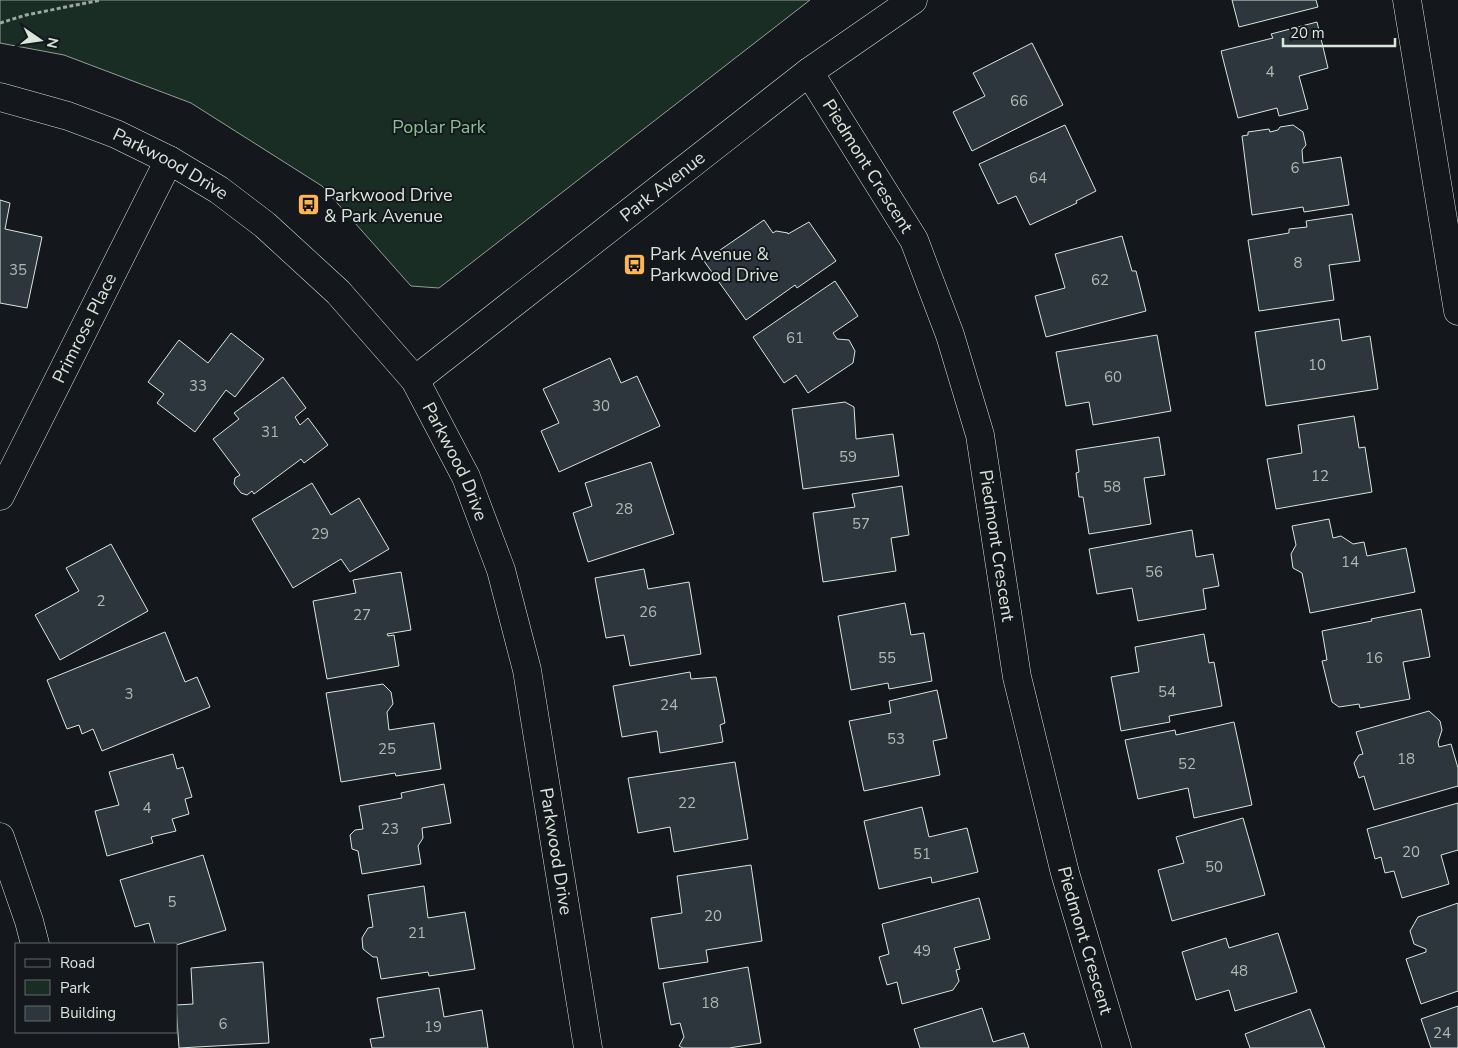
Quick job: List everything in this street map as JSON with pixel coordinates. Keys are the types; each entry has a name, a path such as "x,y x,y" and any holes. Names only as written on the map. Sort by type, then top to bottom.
{"street":[{"name":"Park Avenue","path":"415,380 809,72 913,0"},
{"path":"1407,0 1458,311"},
{"name":"Piedmont Crescent","path":"809,72 914,240 950,335 980,434 1017,677 1065,873 1117,1048"},
{"name":"Parkwood Drive","path":"0,97 76,119 116,134 169,160 219,190 265,225 338,292 415,380 466,476 504,580 527,670 588,1048"},
{"name":"Primrose Place","path":"0,496 169,160"},
{"path":"0,837 35,943"}],"path":[{"path":"0,23 26,15 101,0"}],"green space":[{"name":"Poplar Park","path":"0,0 810,0 439,288 411,286 322,186 191,103 64,55 0,43"}],"building":[{"path":"1232,0 1316,0 1318,7 1239,27"},
{"path":"1317,22 1328,68 1299,76 1308,109 1279,116 1277,108 1238,118 1221,51 1273,38 1271,34"},
{"path":"1032,43 1063,105 972,151 953,112 985,96 973,73"},
{"path":"1065,125 1096,191 1076,201 1077,203 1030,225 1016,196 998,204 979,164"},
{"path":"1293,125 1303,132 1306,145 1302,150 1303,163 1341,157 1349,205 1304,212 1303,207 1252,215 1242,136 1248,135 1248,132 1269,129 1270,132 1278,130 1280,127"},
{"path":"0,200 10,203 5,229 42,237 27,308 0,303"},
{"path":"1352,214 1360,261 1329,265 1334,300 1259,311 1248,240 1289,233 1289,229 1307,227 1306,221"},
{"path":"764,220 773,233 776,231 788,234 809,222 836,261 797,288 795,285 746,320 704,261"},
{"path":"1122,236 1132,271 1136,271 1146,311 1046,337 1035,296 1065,288 1055,254"},
{"path":"835,281 858,316 833,333 837,339 849,340 855,351 853,363 808,393 796,375 784,383 753,337"},
{"path":"1339,319 1342,341 1370,336 1378,389 1266,406 1255,332"},
{"path":"231,333 264,359 235,397 226,390 195,432 157,403 164,394 148,382 179,340 208,363"},
{"path":"1157,335 1171,411 1093,425 1089,402 1066,406 1056,352"},
{"path":"610,358 621,383 637,376 660,426 559,472 541,431 559,423 543,389"},
{"path":"283,377 306,408 295,417 300,425 308,418 328,445 304,463 301,459 254,494 252,491 247,495 241,493 234,484 235,478 240,475 213,439 239,419 234,413"},
{"path":"845,402 854,407 856,439 893,434 899,476 803,489 792,409"},
{"path":"1354,416 1359,448 1365,447 1372,492 1276,509 1267,459 1302,453 1298,425"},
{"path":"1159,437 1165,475 1144,478 1151,524 1089,534 1083,497 1079,497 1076,473 1079,472 1076,450"},
{"path":"651,462 674,534 588,562 573,513 592,506 585,483"},
{"path":"312,483 331,515 359,498 389,549 350,572 341,559 293,588 252,519"},
{"path":"902,486 909,535 891,538 896,571 823,582 813,513 855,507 852,494"},
{"path":"1329,519 1333,538 1341,536 1353,544 1364,542 1367,556 1406,548 1415,592 1310,613 1302,573 1293,568 1291,554 1296,545 1292,526"},
{"path":"1192,530 1196,557 1213,554 1219,586 1203,589 1206,609 1138,621 1132,588 1097,594 1089,549"},
{"path":"111,544 148,611 60,660 35,615 79,591 66,568"},
{"path":"644,569 648,589 689,582 701,654 630,666 624,635 606,638 595,578"},
{"path":"401,572 411,630 387,634 388,636 394,635 399,666 327,679 313,601 356,593 353,580"},
{"path":"905,603 911,635 924,633 932,681 889,689 888,683 851,690 838,616"},
{"path":"1421,609 1430,657 1403,662 1410,699 1360,708 1359,704 1339,707 1332,702 1322,661 1327,660 1322,631"},
{"path":"165,632 185,682 197,677 210,707 102,751 93,729 82,734 79,725 67,729 47,680"},
{"path":"1204,634 1209,663 1214,662 1222,706 1169,716 1170,722 1121,731 1111,677 1139,672 1135,647"},
{"path":"690,672 691,679 716,677 725,723 720,725 723,742 660,753 657,731 622,737 613,686"},
{"path":"383,684 391,692 393,704 387,712 389,730 434,723 441,769 396,776 395,773 341,782 326,693"},
{"path":"937,690 947,738 933,741 940,775 864,791 849,721 891,713 889,701"},
{"path":"1429,711 1440,721 1442,730 1438,742 1439,747 1451,744 1458,768 1458,786 1374,810 1364,776 1359,778 1354,763 1359,755 1363,754 1356,732"},
{"path":"1234,722 1252,805 1194,818 1188,788 1138,799 1125,740 1175,730 1176,735"},
{"path":"173,754 177,769 183,767 192,797 185,799 189,814 172,819 176,831 151,837 153,843 107,856 95,811 119,805 109,772"},
{"path":"735,762 748,839 674,852 670,827 638,833 628,778"},
{"path":"444,784 451,823 422,828 423,838 418,846 421,864 362,874 358,851 352,849 350,835 355,830 363,829 359,806 402,798 401,793"},
{"path":"1458,803 1458,850 1441,855 1449,884 1402,898 1394,871 1385,873 1381,857 1375,859 1367,829"},
{"path":"922,807 929,837 967,828 978,872 932,883 931,877 879,889 864,821"},
{"path":"1243,818 1265,895 1172,921 1158,870 1184,863 1176,837"},
{"path":"203,855 226,930 178,944 155,943 149,923 135,927 120,880"},
{"path":"751,865 762,941 706,950 708,962 659,969 651,918 682,913 677,876"},
{"path":"424,886 428,918 465,912 475,969 429,976 428,972 381,979 377,957 373,957 363,949 362,938 368,928 373,927 368,895"},
{"path":"979,898 990,939 954,948 960,969 956,970 959,981 953,990 902,1004 897,982 887,985 879,957 889,954 882,924"},
{"path":"1458,903 1458,991 1421,1004 1406,959 1426,952 1426,949 1414,944 1410,931 1418,917"},
{"path":"1278,933 1297,992 1235,1011 1229,990 1196,1000 1182,952 1226,938 1229,948"},
{"path":"263,962 269,1043 179,1048 178,1005 193,1004 191,968"},
{"path":"748,967 761,1043 729,1048 683,1048 679,1046 684,1037 680,1023 671,1025 663,983"},
{"path":"439,988 444,1017 482,1010 488,1048 372,1048 370,1039 384,1037 377,998"},
{"path":"1458,1006 1458,1048 1431,1048 1421,1019"},
{"path":"982,1008 993,1042 1024,1033 1029,1048 920,1048 914,1029"},
{"path":"1310,1009 1325,1048 1250,1048 1245,1034"}],"place":[{"name":"Parkwood Drive & Park Avenue","path":"308,205"},
{"name":"Park Avenue & Parkwood Drive","path":"634,264"}]}
